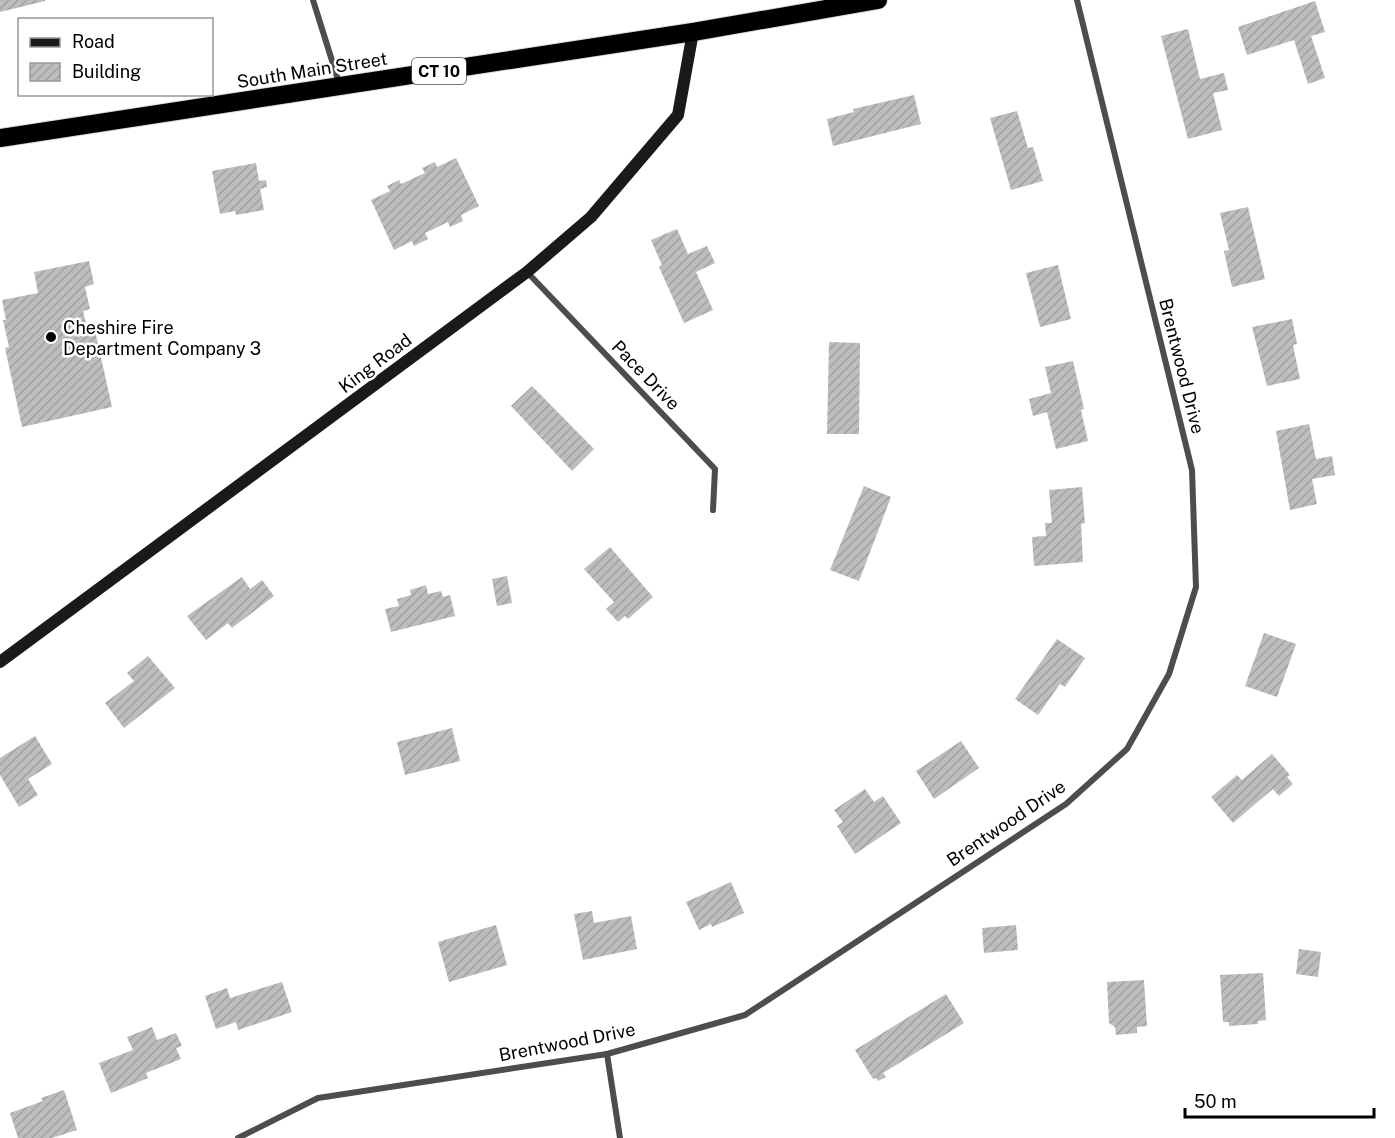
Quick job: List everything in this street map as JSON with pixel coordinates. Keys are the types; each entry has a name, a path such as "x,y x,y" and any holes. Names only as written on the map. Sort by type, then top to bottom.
{"highway":[{"name":"South Main Street","path":"0,138 693,32 878,0"}],"street":[{"path":"313,0 340,87"},
{"name":"Brentwood Drive","path":"238,1138 318,1098 607,1054 744,1015 1066,804 1127,749 1169,674 1196,587 1192,470 1077,0"},
{"name":"King Road","path":"0,662 527,272 591,217 678,115 693,32"},
{"name":"Pace Drive","path":"527,272 715,469 714,510"},
{"path":"607,1054 620,1138"}],"building":[{"path":"0,0 45,0 45,1 0,12"},
{"path":"1315,1 1325,32 1311,36 1325,78 1308,84 1294,40 1247,55 1238,27"},
{"path":"1188,29 1200,79 1224,73 1228,90 1213,93 1222,130 1188,139 1161,36"},
{"path":"914,95 921,124 833,146 827,119 854,112 853,109"},
{"path":"1017,111 1028,148 1033,147 1043,181 1011,190 990,118"},
{"path":"456,158 479,206 461,215 463,221 450,227 448,222 425,233 428,239 414,246 412,241 394,250 371,200 390,191 387,186 399,180 401,184 425,173 422,168 435,162 437,167"},
{"path":"256,163 259,181 266,180 267,187 260,189 264,210 236,215 235,211 220,214 212,171"},
{"path":"1248,207 1265,279 1232,287 1224,251 1229,250 1220,213"},
{"path":"677,229 688,254 707,246 715,263 696,272 713,310 684,323 659,267 662,265 651,240"},
{"name":"Cheshire Fire Department Company 3","path":"89,261 94,284 85,287 90,309 83,311 87,327 94,326 112,407 22,427 5,348 9,347 3,320 6,320 2,300 38,293 34,272"},
{"path":"1058,265 1071,319 1040,327 1026,273"},
{"path":"1292,319 1297,344 1293,345 1300,379 1267,386 1252,327"},
{"path":"829,342 860,343 859,434 827,434"},
{"path":"1073,361 1084,409 1081,410 1088,441 1056,449 1047,412 1033,416 1029,399 1051,393 1045,367"},
{"path":"532,386 594,449 572,471 511,406"},
{"path":"1309,424 1316,459 1332,456 1335,475 1312,479 1317,504 1290,510 1276,431"},
{"path":"864,486 891,497 859,581 830,570"},
{"path":"1082,487 1085,523 1081,524 1083,562 1034,566 1032,537 1046,536 1045,523 1052,523 1049,490"},
{"path":"610,547 653,597 628,619 625,616 618,622 606,609 614,602 584,569"},
{"path":"507,576 512,603 497,606 492,579"},
{"path":"242,577 250,589 262,580 274,596 232,628 228,623 206,640 187,616"},
{"path":"426,585 428,594 441,591 443,597 450,595 455,616 391,632 385,609 399,606 397,599 411,595 410,590"},
{"path":"1264,633 1296,644 1277,697 1245,686"},
{"path":"1057,639 1085,658 1065,687 1060,684 1038,715 1015,699"},
{"path":"148,656 175,688 124,728 105,703 134,681 127,673"},
{"path":"452,728 460,761 405,775 397,742"},
{"path":"35,736 52,764 28,779 38,795 19,807 0,775 0,758"},
{"path":"961,741 979,768 934,799 916,771"},
{"path":"1272,754 1290,775 1287,777 1293,784 1279,796 1273,789 1233,823 1211,797 1237,775 1242,780"},
{"path":"865,789 874,802 883,796 901,823 855,854 837,826 843,822 834,810"},
{"path":"731,882 744,913 699,930 686,902"},
{"path":"592,911 594,923 631,916 637,949 583,960 574,914"},
{"path":"496,925 507,965 449,982 438,942"},
{"path":"1016,925 1018,950 984,953 982,928"},
{"path":"1299,949 1321,952 1318,977 1296,974"},
{"path":"1263,973 1266,1020 1258,1021 1258,1024 1229,1026 1229,1022 1223,1022 1220,975"},
{"path":"1144,980 1147,1026 1137,1027 1137,1033 1116,1035 1115,1027 1109,1023 1107,982"},
{"path":"282,982 292,1012 238,1030 236,1022 216,1029 205,996 227,988 230,998"},
{"path":"946,994 964,1023 883,1073 886,1077 878,1081 876,1078 873,1079 855,1050"},
{"path":"152,1027 157,1040 176,1033 182,1046 176,1048 181,1059 146,1073 148,1078 111,1093 99,1063 133,1050 127,1037"},
{"path":"64,1090 77,1130 52,1138 18,1138 10,1113 43,1101 41,1098"}],"place":[{"name":"Cheshire Fire Department Company 3","path":"51,337"}]}
